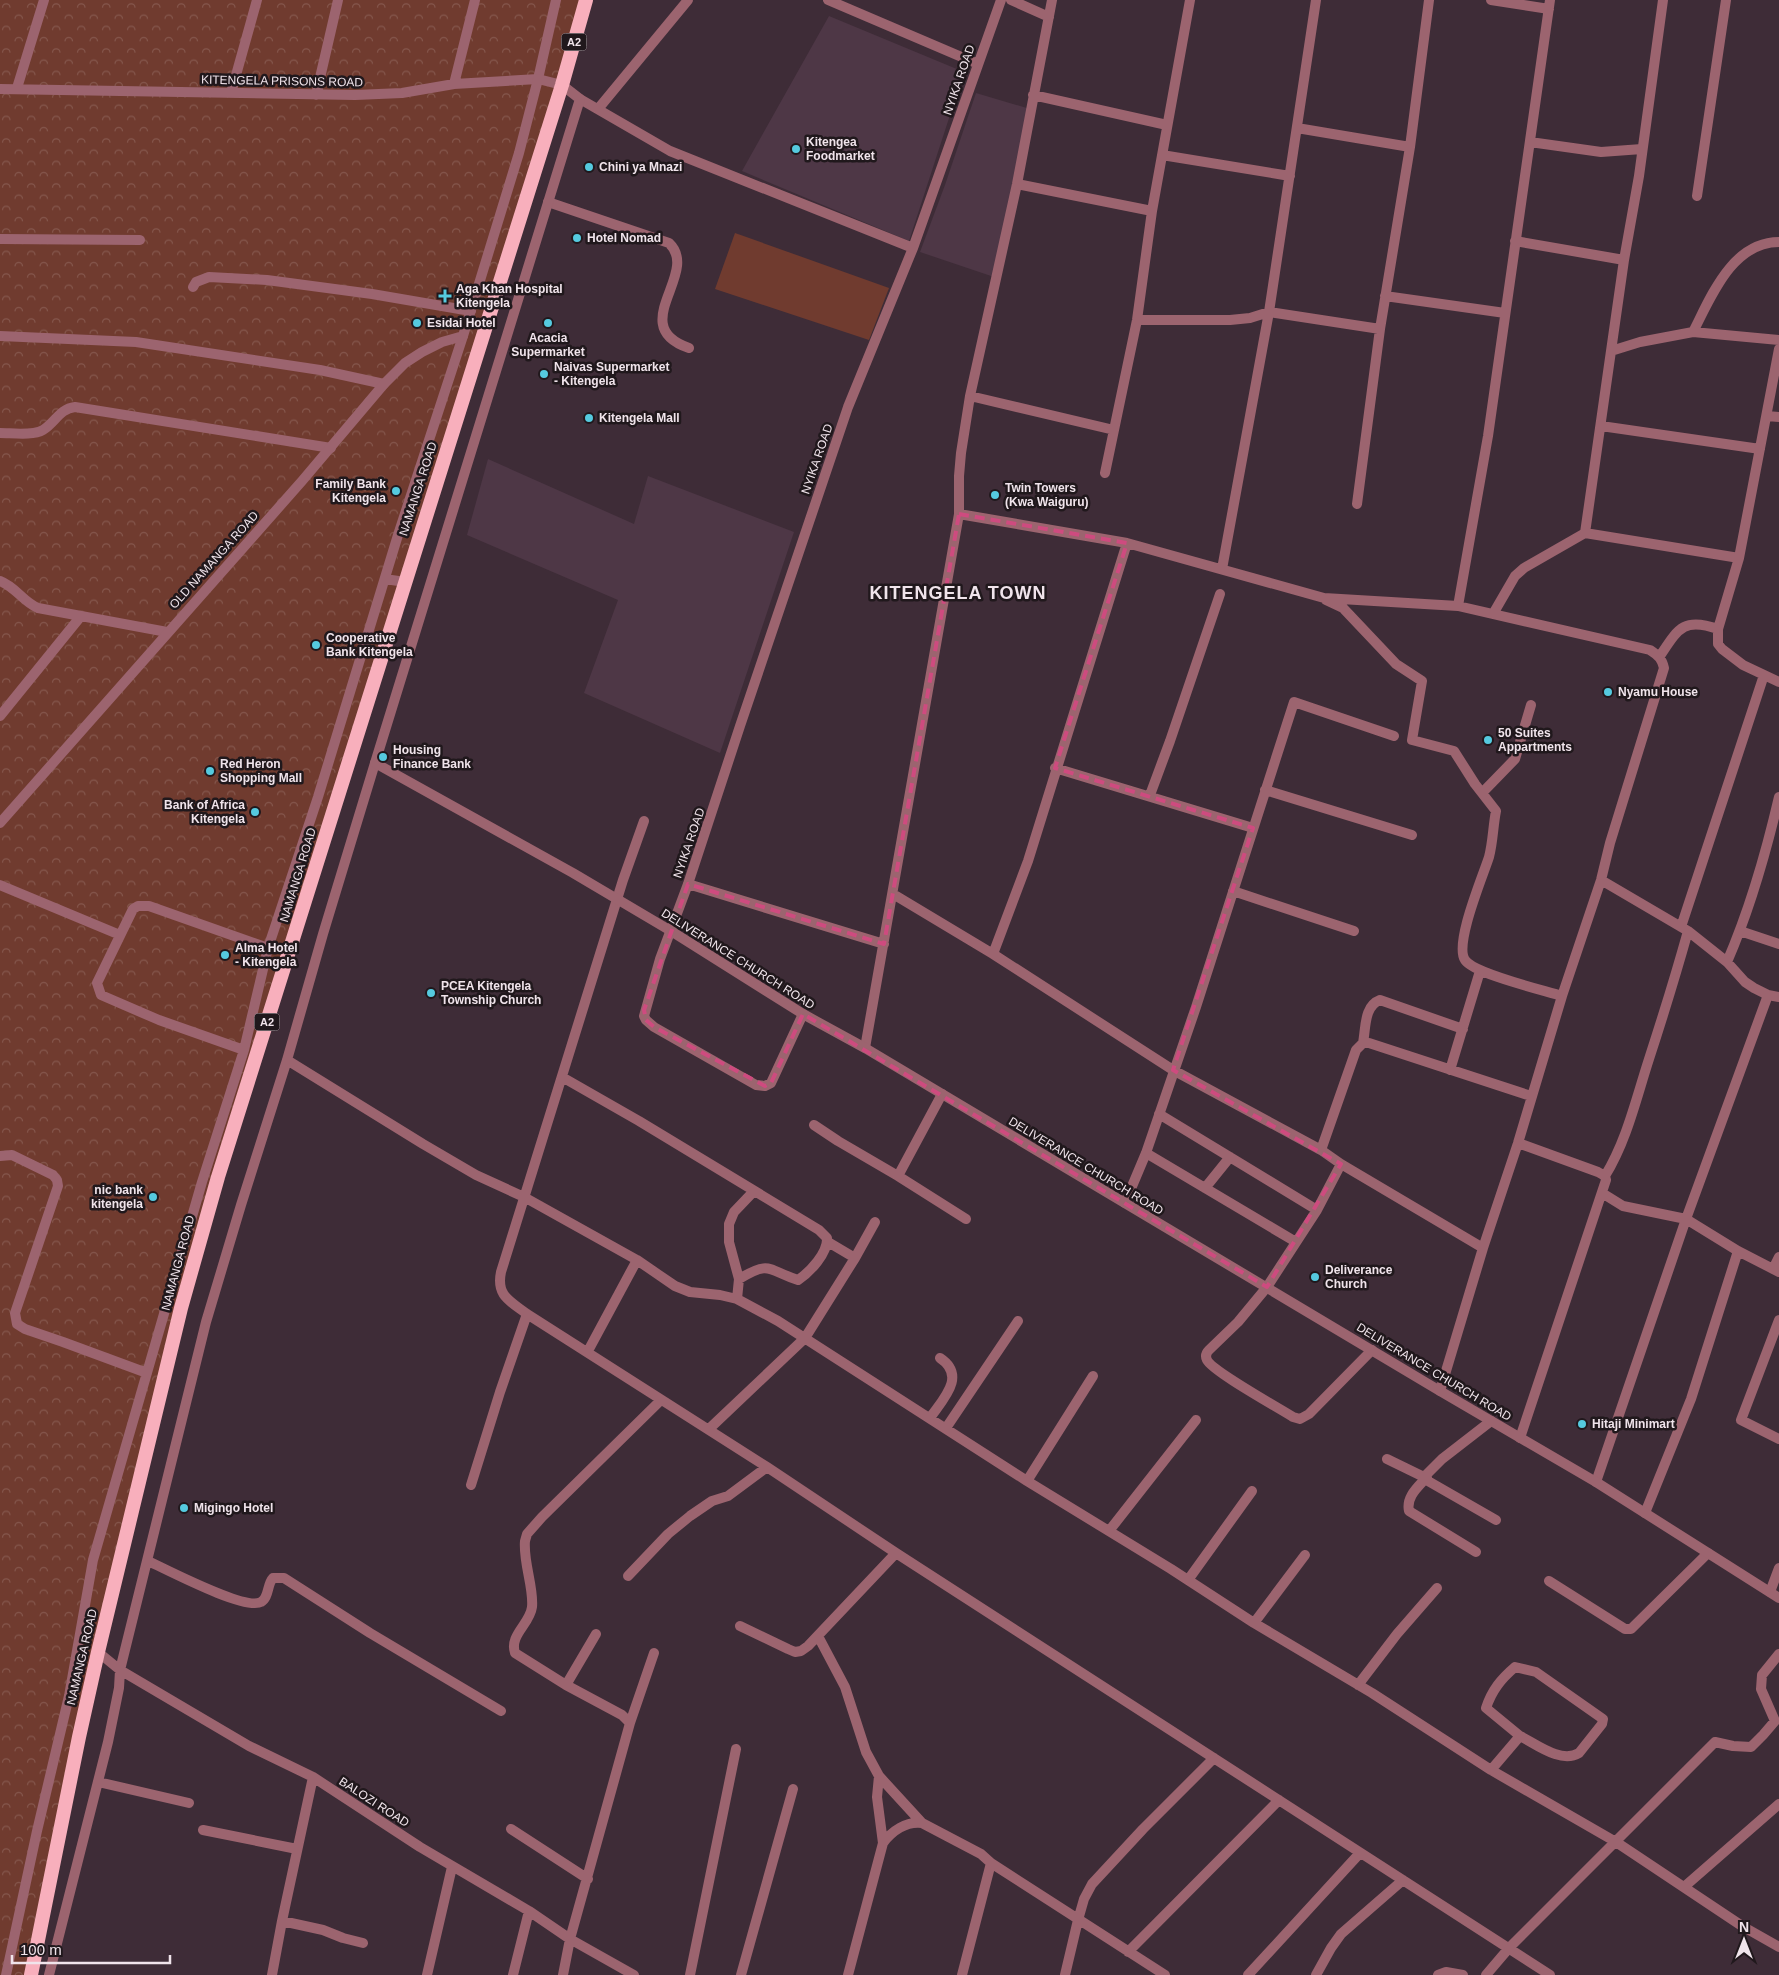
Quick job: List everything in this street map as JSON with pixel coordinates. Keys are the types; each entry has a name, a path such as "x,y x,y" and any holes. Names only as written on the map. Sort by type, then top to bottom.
{"highway":[{"name":"NAMANGA ROAD","path":"31,1975 98,1652 189,1280 218,1177 562,85 586,0"}],"street":[{"path":"17,88 44,0"},
{"path":"231,93 257,0"},
{"path":"316,95 338,0"},
{"path":"454,84 475,0"},
{"path":"4,1971 69,1696 93,1560 202,1182 244,1050 268,948 471,311 519,153 556,0"},
{"path":"598,109 688,0"},
{"path":"828,0 978,64"},
{"name":"NYIKA ROAD","path":"803,1014 771,1084 764,1086 756,1085 654,1027 646,1020 644,1010 845,415 913,248 1001,0"},
{"path":"865,1048 960,514 960,453 970,396 1016,184 1052,0"},
{"path":"1105,473 1137,320 1152,211 1190,0"},
{"path":"1222,569 1269,312 1316,0"},
{"path":"1357,504 1380,329 1410,147 1429,0"},
{"path":"1458,606 1488,436 1549,4 1491,0"},
{"path":"1585,533 1663,0"},
{"path":"1697,196 1726,0"},
{"path":"1019,2 1049,17"},
{"name":"KITENGELA PRISONS ROAD","path":"0,89 316,95 402,93 454,84 538,79 562,85"},
{"path":"562,85 598,109 670,150 913,248"},
{"path":"1033,95 1167,125"},
{"path":"49,1975 98,1782 119,1688 120,1670 206,1322 287,1060 375,763 580,98"},
{"path":"1297,128 1410,147"},
{"path":"1530,142 1601,152 1642,149"},
{"path":"1162,155 1290,176"},
{"path":"1016,184 1152,211"},
{"path":"548,202 669,243 675,248 677,256 676,270 662,318 666,335 675,343 689,348"},
{"path":"0,239 140,240"},
{"path":"1516,241 1624,260"},
{"path":"1693,332 1718,285 1732,265 1745,252 1758,245 1779,242"},
{"path":"193,287 196,282 209,277 267,280 372,294 471,311"},
{"path":"1385,296 1505,313"},
{"path":"1137,320 1230,320 1250,318 1269,312 1380,329"},
{"path":"1611,351 1640,342 1693,332 1779,340"},
{"path":"0,336 146,343 320,370 384,384"},
{"name":"OLD NAMANGA ROAD","path":"0,823 331,448 384,384 405,363 422,352 463,336"},
{"path":"1779,349 1740,558 1718,629 1718,644 1722,649 1743,665 1779,682"},
{"path":"970,396 1114,430"},
{"path":"0,433 38,432 45,429 63,411 75,407 331,448"},
{"path":"1767,416 1779,418"},
{"path":"1600,426 1760,449"},
{"path":"960,514 1127,543 1324,598 1343,608 1396,664 1422,681 1412,740 1454,751 1496,811 1489,855 1470,910 1462,949 1465,960 1480,971 1562,996"},
{"path":"1493,614 1515,576 1524,568 1585,533 1740,558"},
{"path":"994,954 1028,860 1055,768 1127,543"},
{"path":"385,579 405,582"},
{"path":"0,581 15,589 28,604 38,608 167,632"},
{"path":"1150,795 1220,594"},
{"path":"1324,598 1458,606 1650,650 1660,656 1664,668 1610,844 1601,880 1562,996 1518,1144 1483,1248 1440,1391"},
{"path":"0,716 81,616"},
{"path":"1660,656 1672,638 1684,626 1704,624 1718,629"},
{"path":"1520,1438 1602,1193 1605,1176 1617,1156 1628,1127 1660,1028 1685,929 1764,675"},
{"path":"1125,1203 1146,1153 1196,1007 1294,702 1394,736"},
{"path":"1482,793 1515,759 1531,705"},
{"path":"336,737 354,742"},
{"name":"DELIVERANCE CHURCH ROAD","path":"375,763 573,873 617,901 671,931 803,1014 865,1048 1596,1482 1775,1595"},
{"path":"1055,768 1150,795 1253,828"},
{"path":"1265,790 1412,835"},
{"path":"1727,962 1740,932 1770,837 1779,797"},
{"path":"644,821 629,861 524,1197 499,1281 501,1292 527,1314 767,1466 896,1553 1550,1975"},
{"path":"1601,880 1685,929 1727,962 1745,982 1768,995 1779,997"},
{"path":"688,884 884,944"},
{"path":"0,885 120,935"},
{"path":"1233,891 1354,931"},
{"path":"893,894 994,954 1173,1070 1321,1150 1341,1164 1483,1248"},
{"path":"244,1050 159,1020 101,995 97,983 133,909 144,905 268,948"},
{"path":"1740,932 1779,944"},
{"path":"1450,1070 1480,971"},
{"path":"1596,1482 1686,1219 1768,995"},
{"path":"1321,1150 1356,1050 1363,1043 1368,1010 1373,1003 1380,1000 1463,1029"},
{"path":"1363,1043 1369,1043 1531,1096"},
{"path":"287,1060 476,1175 524,1197 637,1260 675,1286 690,1292 737,1299 778,1321 1027,1481 1109,1530 1254,1623 1358,1685 1491,1770 1616,1842 1684,1887 1777,1944"},
{"path":"562,1077 639,1121 819,1230 827,1238 828,1242 855,1258"},
{"path":"898,1176 942,1094"},
{"path":"1159,1114 1317,1210"},
{"path":"814,1125 966,1219"},
{"path":"1518,1144 1605,1176"},
{"path":"1146,1153 1296,1242"},
{"path":"0,1156 12,1155 53,1175 57,1180 58,1186 15,1313 17,1324 25,1329 147,1373"},
{"path":"1205,1188 1230,1157"},
{"path":"1341,1164 1317,1210 1267,1287 1238,1322 1209,1350 1206,1358 1208,1362 1226,1376 1293,1417 1300,1419 1309,1414 1372,1350"},
{"path":"737,1299 739,1279 729,1242 729,1224 734,1212 754,1191"},
{"path":"1602,1193 1623,1206 1686,1219 1738,1251 1776,1270 1779,1257"},
{"path":"709,1430 805,1338 875,1222"},
{"path":"739,1279 756,1269 766,1267 798,1280 816,1262 828,1242"},
{"path":"1645,1513 1691,1399 1738,1251"},
{"path":"588,1351 637,1260"},
{"path":"470,1485 527,1314"},
{"path":"1779,1320 1740,1420 1779,1440"},
{"path":"946,1428 1018,1321"},
{"path":"930,1418 952,1386 953,1380 947,1363 940,1358"},
{"path":"1027,1481 1093,1376"},
{"path":"630,1723 622,1715 566,1686 515,1653 513,1647 514,1640 532,1608 525,1541 527,1534 661,1400"},
{"path":"1109,1530 1154,1477 1196,1420"},
{"path":"1476,1552 1409,1511 1407,1503 1426,1478 1427,1472 1491,1421"},
{"path":"1387,1459 1426,1478 1496,1520"},
{"path":"628,1576 668,1534 690,1516 712,1501 728,1496 767,1466"},
{"path":"1188,1580 1252,1491"},
{"path":"740,1626 795,1652 801,1651 818,1636 896,1553"},
{"path":"1549,1581 1625,1629 1631,1630 1708,1553"},
{"path":"1254,1623 1305,1554"},
{"path":"148,1561 203,1587 250,1604 261,1602 264,1599 273,1578 284,1578 370,1633 501,1711"},
{"path":"1775,1595 1779,1568"},
{"path":"1358,1685 1397,1634 1437,1588"},
{"path":"566,1686 596,1634"},
{"path":"818,1636 844,1687 866,1752 879,1776 922,1823"},
{"name":"BALOZI ROAD","path":"98,1652 120,1670 249,1746 313,1778 452,1867 529,1911 570,1939 634,1975"},
{"path":"562,1975 570,1939 630,1723 654,1653"},
{"path":"1488,1974 1509,1948 1715,1742 1751,1747 1763,1735 1775,1721 1761,1689 1762,1675 1779,1654"},
{"path":"1515,1667 1536,1672 1603,1719 1602,1724 1579,1754 1568,1758 1520,1736 1486,1708 1491,1694 1501,1678 1515,1667"},
{"path":"1491,1770 1520,1736"},
{"path":"690,1975 736,1749"},
{"path":"1065,1975 1084,1899 1100,1874 1214,1758"},
{"path":"848,1975 883,1843 877,1798 879,1776"},
{"path":"272,1975 313,1778"},
{"path":"98,1782 189,1803"},
{"path":"741,1975 793,1789"},
{"path":"1128,1952 1278,1800"},
{"path":"1684,1887 1779,1804"},
{"path":"883,1843 893,1831 916,1822 922,1823 981,1854 991,1863 1165,1975"},
{"path":"511,1829 588,1879"},
{"path":"203,1830 298,1849"},
{"path":"1248,1975 1360,1853"},
{"path":"962,1975 991,1863"},
{"path":"427,1975 452,1867"},
{"path":"1316,1975 1330,1948 1341,1934 1403,1880"},
{"path":"513,1975 529,1911"},
{"path":"282,1921 323,1930 362,1943"},
{"path":"1438,1975 1446,1972 1462,1975"}],"highlighted area":[{"path":"959,514 1127,543 1055,768 1253,828 1173,1070 1341,1164 1267,1287 803,1014 771,1083 765,1086 654,1027 646,1020 644,1010 688,884 884,944"}],"shaded area":[{"path":"829,16 964,72 909,241 742,171"},
{"path":"976,93 1030,109 997,278 920,252"},
{"path":"488,459 634,524 648,476 794,532 720,753 584,693 618,600 467,535"}],"green space":[{"path":"0,0 586,0 218,1177 27,1975 0,1975"},
{"path":"735,233 889,288 869,340 715,289"}],"place":[{"name":"Kitengea Foodmarket","path":"796,149"},
{"name":"Chini ya Mnazi","path":"589,167"},
{"name":"Hotel Nomad","path":"577,238"},
{"name":"Aga Khan Hospital Kitengela","path":"445,296"},
{"name":"Esidai Hotel","path":"417,323"},
{"name":"Acacia Supermarket","path":"548,323"},
{"name":"Naivas Supermarket - Kitengela","path":"544,374"},
{"name":"Kitengela Mall","path":"589,418"},
{"name":"Family Bank Kitengela","path":"396,491"},
{"name":"Twin Towers (Kwa Waiguru)","path":"995,495"},
{"name":"Cooperative Bank Kitengela","path":"316,645"},
{"name":"Nyamu House","path":"1608,692"},
{"name":"50 Suites Appartments","path":"1488,740"},
{"name":"Housing Finance Bank","path":"383,757"},
{"name":"Red Heron Shopping Mall","path":"210,771"},
{"name":"Bank of Africa Kitengela","path":"255,812"},
{"name":"Alma Hotel - Kitengela","path":"225,955"},
{"name":"PCEA Kitengela Township Church","path":"431,993"},
{"name":"nic bank kitengela","path":"153,1197"},
{"name":"Deliverance Church","path":"1315,1277"},
{"name":"Hitaji Minimart","path":"1582,1424"},
{"name":"Migingo Hotel","path":"184,1508"}],"district":[{"name":"KITENGELA TOWN","path":"958,593"}]}
